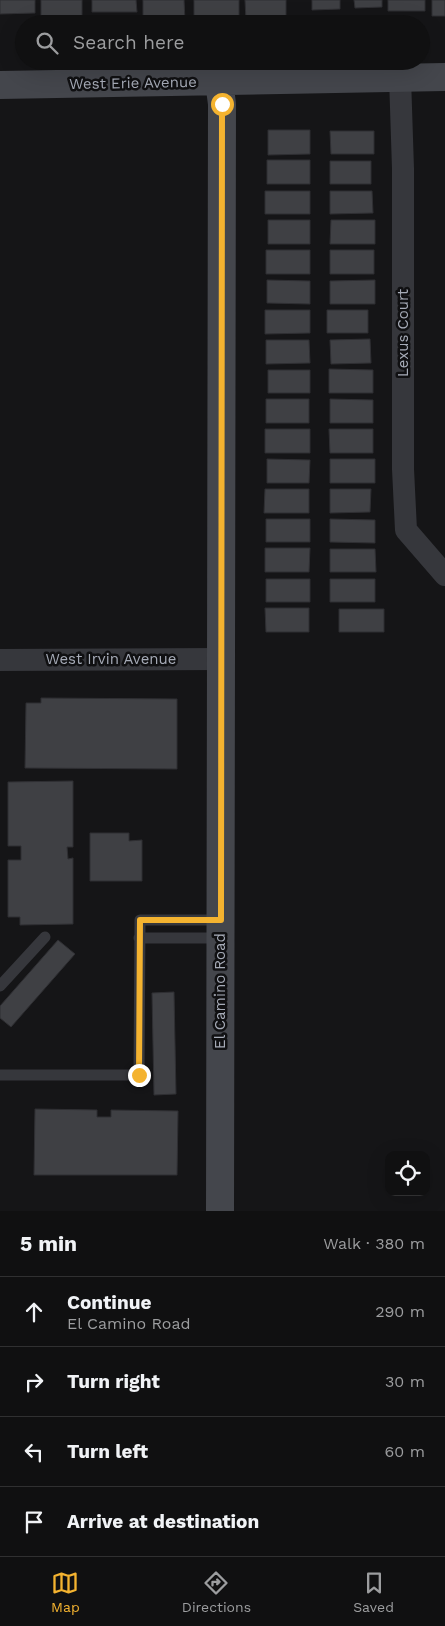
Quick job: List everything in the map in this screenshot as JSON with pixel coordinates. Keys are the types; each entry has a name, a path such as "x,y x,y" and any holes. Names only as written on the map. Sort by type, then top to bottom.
{"street":[{"name":"West Erie Avenue","path":"0,85 445,76"},
{"name":"Lexus Court","path":"400,77 403,169 403,469 406,530 445,576"},
{"name":"El Camino Road","path":"218,81 222,104 220,1211"},
{"name":"West Irvin Avenue","path":"0,660 222,659"}],"lane":[{"path":"0,1075 139,1075 140,920 220,929"},
{"path":"139,938 220,929"},
{"path":"0,986 45,937"}],"building":[{"path":"0,0 35,0 35,13 0,14"},
{"path":"41,0 82,0 82,15 41,15"},
{"path":"92,0 136,0 137,12 92,12"},
{"path":"143,0 184,0 185,15 143,15"},
{"path":"194,0 239,0 239,15 194,15"},
{"path":"245,0 286,0 286,15 246,15"},
{"path":"312,0 340,0 340,9 312,10"},
{"path":"354,0 382,0 382,7 355,8"},
{"path":"388,0 425,0 425,11 388,11"},
{"path":"432,0 445,0 445,16 432,16"},
{"path":"268,130 310,130 310,154 268,155"},
{"path":"330,131 374,131 374,154 331,154"},
{"path":"267,160 310,160 310,184 267,184"},
{"path":"330,161 371,161 371,184 330,184"},
{"path":"265,191 310,191 310,214 265,214"},
{"path":"330,191 372,191 373,213 330,214"},
{"path":"268,220 310,220 310,244 268,244"},
{"path":"331,220 375,220 375,244 330,244"},
{"path":"266,250 310,250 310,274 266,274"},
{"path":"330,250 374,250 374,274 330,274"},
{"path":"267,280 310,281 310,304 267,303"},
{"path":"375,280 375,304 330,304 330,281"},
{"path":"265,310 310,310 310,333 265,334"},
{"path":"327,310 368,310 368,333 327,333"},
{"path":"370,339 371,363 331,364 330,340"},
{"path":"266,340 309,340 310,363 266,364"},
{"path":"329,369 373,370 373,393 329,393"},
{"path":"268,370 310,370 310,393 268,393"},
{"path":"266,399 309,399 309,423 266,423"},
{"path":"330,399 373,400 373,423 330,423"},
{"path":"265,429 310,429 310,453 265,453"},
{"path":"329,429 373,429 373,453 330,453"},
{"path":"267,459 310,460 309,483 267,483"},
{"path":"330,459 375,459 375,483 330,483"},
{"path":"265,489 309,489 309,513 264,513"},
{"path":"330,489 371,489 370,512 330,513"},
{"path":"266,519 310,519 310,542 266,542"},
{"path":"330,519 375,520 375,543 330,542"},
{"path":"265,548 310,548 309,572 265,572"},
{"path":"330,549 375,549 376,572 330,572"},
{"path":"266,579 310,579 310,602 266,602"},
{"path":"330,579 375,579 375,602 330,602"},
{"path":"265,608 309,608 309,632 266,632"},
{"path":"339,609 384,609 384,632 339,632"},
{"path":"41,698 177,699 177,769 25,768 26,703 41,703"},
{"path":"73,781 73,847 67,847 68,859 73,858 73,924 20,925 20,917 8,917 8,860 21,860 21,846 8,846 8,782"},
{"path":"90,833 129,833 129,841 142,840 142,881 90,881"},
{"path":"58,940 75,954 11,1027 0,1018 0,1006"},
{"path":"174,992 176,1094 154,1095 152,993"},
{"path":"35,1109 97,1110 97,1117 111,1117 111,1110 178,1111 177,1175 34,1175"}],"route":[{"path":"139,1075 140,920 221,920 222,104"}]}
